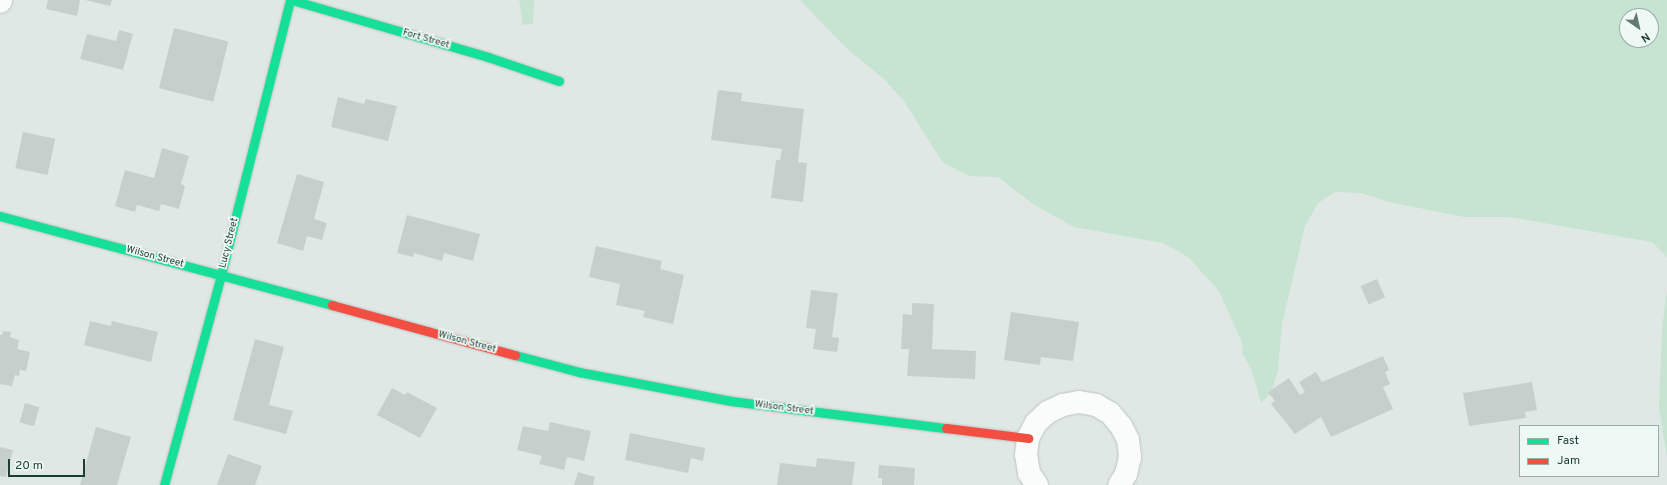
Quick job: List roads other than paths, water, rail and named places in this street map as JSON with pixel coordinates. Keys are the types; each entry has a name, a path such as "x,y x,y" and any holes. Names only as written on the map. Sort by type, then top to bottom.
{"street":[{"name":"Fort Street","path":"291,0 488,57 559,81"},
{"name":"Lucy Street","path":"164,485 221,275 291,0"},
{"name":"Wilson Street","path":"0,216 579,372 731,401 1028,438"},
{"path":"1037,485 1030,473 1026,456 1028,438 1036,423 1048,412 1063,405 1079,402 1096,405 1110,413 1121,426 1128,440 1130,457 1126,474 1119,485"}]}
